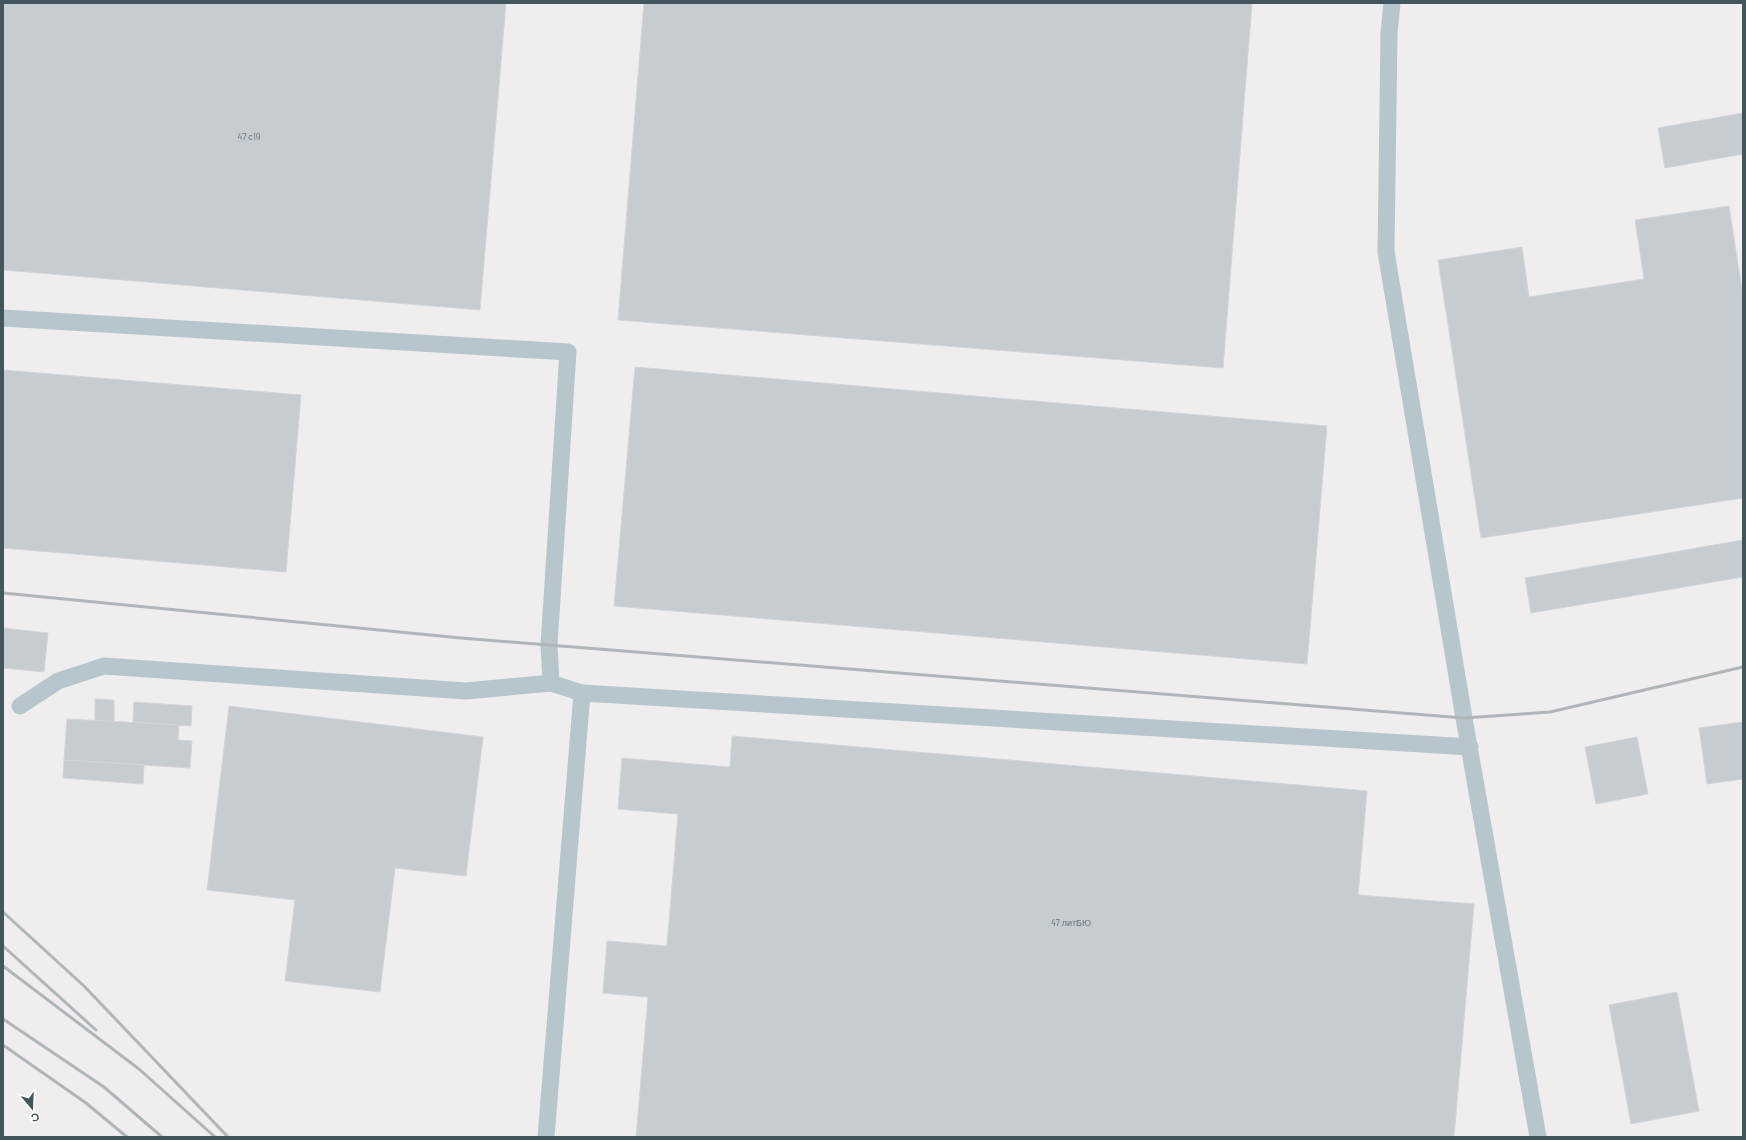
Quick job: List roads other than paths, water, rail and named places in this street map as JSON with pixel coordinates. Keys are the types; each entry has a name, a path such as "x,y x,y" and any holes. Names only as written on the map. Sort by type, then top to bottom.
{"lane":[{"path":"1392,3 1389,33 1386,252 1538,1137"},
{"path":"3,318 568,352 549,645 551,683"},
{"path":"20,706 58,681 104,666 466,691 551,683 582,693 1470,747"},
{"path":"546,1137 582,693"}],"railway":[{"path":"3,593 461,638 1464,718 1550,712 1743,667"},
{"path":"3,912 84,986 228,1137"},
{"path":"3,946 96,1030"},
{"path":"3,966 139,1069 215,1137"},
{"path":"3,1019 104,1087 162,1137"},
{"path":"3,1045 86,1103 127,1137"}]}
